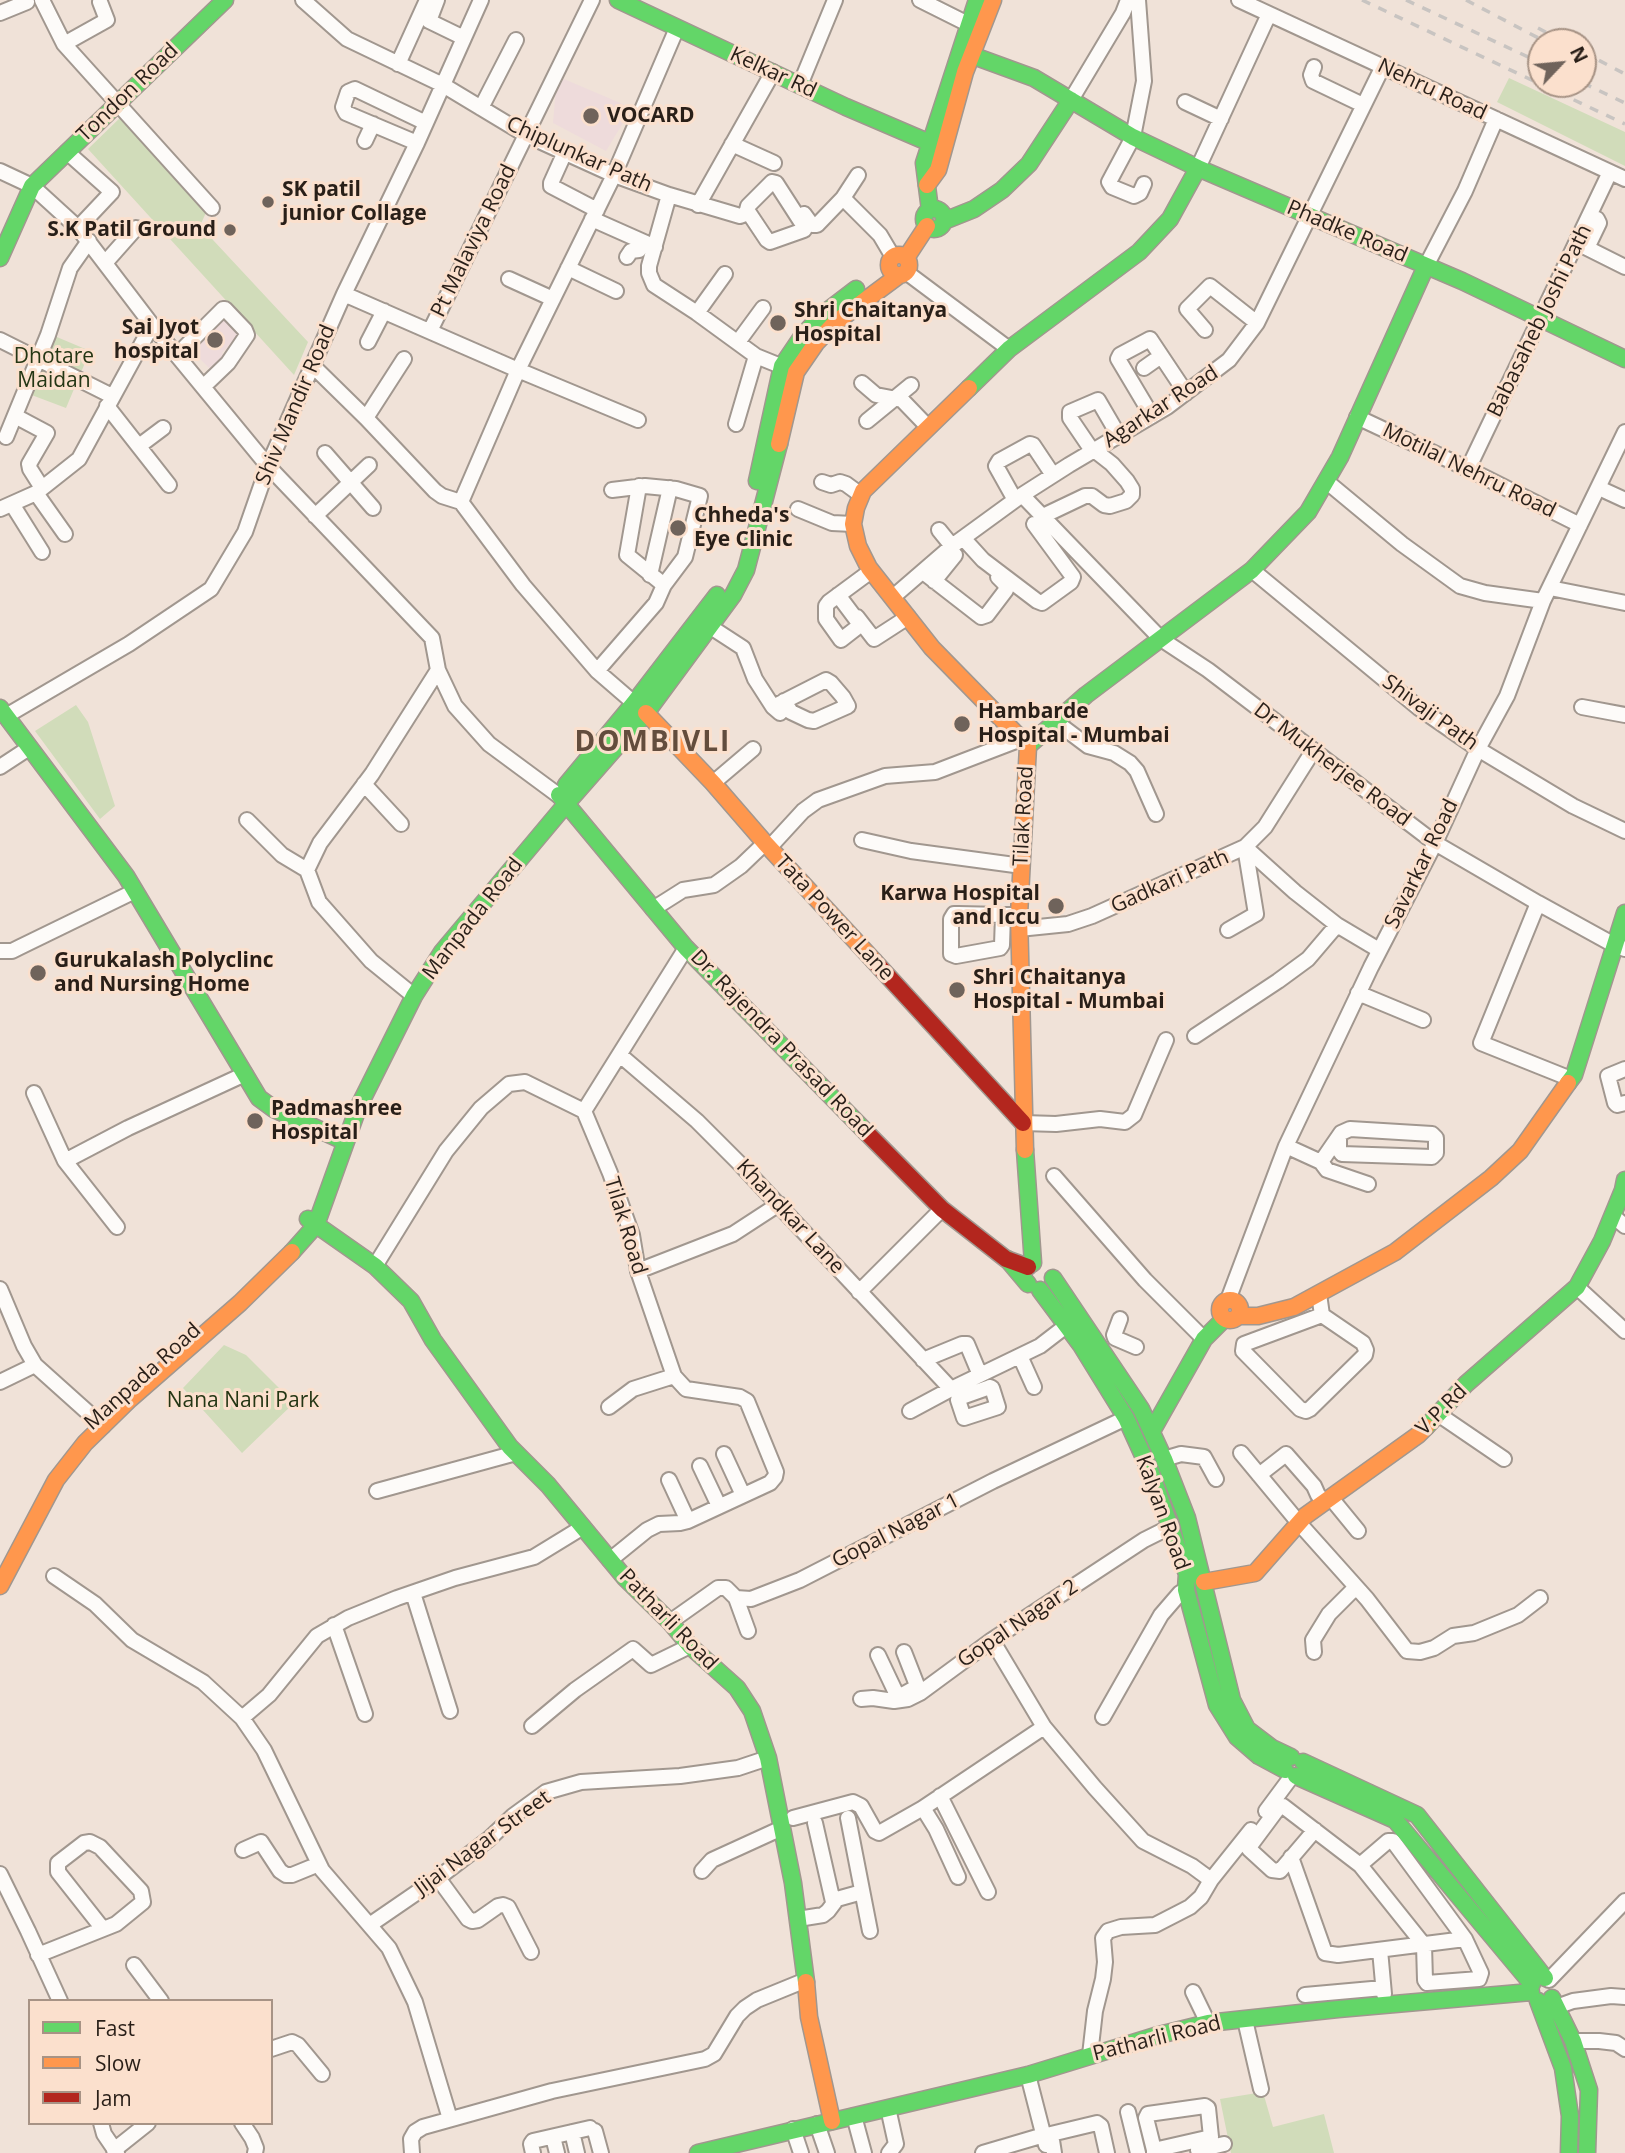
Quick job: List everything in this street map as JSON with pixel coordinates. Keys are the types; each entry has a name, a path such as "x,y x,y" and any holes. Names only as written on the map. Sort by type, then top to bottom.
{"street":[{"name":"Tondon Road","path":"32,186 225,0"},
{"name":"Chiplunkar Path","path":"303,0 347,39 443,85 526,135 614,175 669,195 648,245 651,280 654,285 756,356 789,369"},
{"path":"402,65 427,0"},
{"path":"437,0 429,22 463,41"},
{"name":"Shiv Mandir Road","path":"3,712 130,644 211,589 245,532 268,466 344,294 417,143 479,0"},
{"name":"Pt Malaviya Road","path":"430,331 592,0"},
{"name":"Kelkar Rd","path":"618,0 930,143"},
{"path":"800,85 835,0"},
{"path":"920,0 968,24"},
{"path":"929,218 924,163 977,0"},
{"path":"927,186 938,170 965,72 993,0"},
{"path":"898,266 935,209 941,212 944,220 974,209 1002,190 1029,164 1071,100 1128,0"},
{"path":"1138,0 1144,81 1133,136 1109,182 1110,185 1137,196 1144,184"},
{"name":"Nehru Road","path":"1238,0 1625,179"},
{"path":"0,13 34,1 64,44 212,208"},
{"path":"64,44 107,20 100,2"},
{"path":"1024,742 932,648 872,573 858,547 853,524 861,495 1009,349 1139,252 1171,219 1199,168 1269,14"},
{"path":"426,26 463,41"},
{"path":"461,502 518,370 614,175 677,28"},
{"path":"402,65 418,40"},
{"path":"481,108 516,40"},
{"name":"Phadke Road","path":"971,55 1034,78 1133,136 1199,168 1462,281 1625,359"},
{"path":"1314,67 1311,75 1313,81 1363,105"},
{"name":"Agarkar Road","path":"893,597 929,576 957,545 1019,497 1119,436 1151,405 1186,393 1224,365 1257,323 1382,68"},
{"path":"698,205 773,72"},
{"path":"417,143 344,110 342,107 348,93 355,89 426,123"},
{"path":"1185,102 1221,119"},
{"path":"653,909 683,890 714,885 767,846 818,800 885,776 935,772 1024,742 1056,722 1086,695 1252,570 1308,512 1340,457 1496,119"},
{"path":"365,141 373,124"},
{"path":"732,144 772,171 812,225 817,225 843,198 859,174"},
{"path":"67,152 112,192 78,228"},
{"path":"565,152 551,186 648,245"},
{"path":"0,171 32,186 78,228 152,325 268,466 432,638 438,670 455,706 489,744 563,799"},
{"path":"669,195 698,205 741,214 772,171"},
{"name":"Babasaheb Joshi Path","path":"1468,469 1542,318 1582,245 1590,216 1611,172"},
{"path":"0,258 4,238 32,186"},
{"path":"843,198 880,235 898,266 1009,349"},
{"path":"103,261 131,229"},
{"path":"6,437 39,359 70,268 89,242"},
{"path":"627,257 631,251 648,245"},
{"path":"1582,245 1625,267"},
{"name":"Manpada Road","path":"0,1585 48,1475 78,1437 99,1423 123,1391 233,1296 312,1221 339,1139 411,994 446,933 640,708 704,623 734,565 789,369 803,335 822,315 898,266"},
{"path":"568,268 616,291"},
{"path":"697,313 724,274"},
{"path":"509,279 553,299"},
{"path":"1205,330 1187,309 1210,286 1257,323"},
{"path":"344,294 638,420"},
{"path":"738,342 763,308"},
{"path":"177,355 223,309 245,330 247,335 228,363 203,387"},
{"path":"368,342 384,311"},
{"path":"42,552 6,507 39,491 79,459 152,325"},
{"path":"1151,405 1119,357 1148,338 1152,340 1186,393"},
{"path":"0,340 39,359 110,401 139,446 169,485"},
{"path":"736,424 756,356"},
{"path":"1144,368 1161,356"},
{"path":"366,418 404,359"},
{"name":"Tata Power Lane","path":"312,366 435,491 461,502 523,585 597,671 640,708 713,783 767,846 1023,1123"},
{"path":"862,383 873,393 907,404 928,427"},
{"path":"867,421 911,385"},
{"path":"1038,520 1085,496 1092,496 1110,506 1130,498 1132,489 1127,481 1089,446 1070,418 1070,412 1098,400 1119,436"},
{"path":"15,416 47,433 29,464 39,491 65,534"},
{"name":"Motilal Nehru Road","path":"1357,417 1580,525"},
{"path":"139,446 163,428"},
{"name":"Savarkar Road","path":"1228,1300 1286,1146 1379,950 1507,696 1546,595 1625,432"},
{"path":"957,545 1042,603 1073,577 1051,535 996,466 999,461 1030,444 1053,475"},
{"path":"326,453 373,508"},
{"path":"315,516 369,465"},
{"path":"1326,481 1402,544 1460,586 1485,593 1546,595 1625,603"},
{"path":"822,482 831,485 840,482 846,484 861,495"},
{"path":"639,486 627,555 664,585"},
{"path":"597,671 656,603 664,585 685,558 701,498 698,494 670,488 639,486 612,490"},
{"path":"650,575 670,488"},
{"path":"1599,488 1625,500"},
{"path":"798,509 832,523 853,524"},
{"path":"929,576 981,617 987,615 1006,590 1005,584 939,530"},
{"name":"Dr Mukherjee Road","path":"1051,535 1161,639 1208,670 1435,843 1620,948"},
{"name":"Shivaji Path","path":"1252,570 1419,708 1478,749 1573,806 1625,831"},
{"path":"838,595 872,573"},
{"path":"872,573 844,597 872,638 876,639 908,617"},
{"path":"704,623 743,648 755,679 782,715 813,725"},
{"path":"307,870 320,843 364,784 438,670"},
{"path":"776,704 837,670"},
{"path":"1582,707 1625,715"},
{"path":"3,712 126,876 259,1098 266,1104 339,1139"},
{"path":"1056,722 1088,746 1114,753 1130,763 1137,771 1156,814"},
{"name":"Tilak Road","path":"1024,742 1022,866 1013,920 1019,950 1023,1123 1035,1273"},
{"path":"0,767 29,748"},
{"path":"713,783 753,749"},
{"name":"Gadkari Path","path":"979,955 951,954 952,916 958,914 1068,924 1092,916 1245,847 1265,827 1313,751"},
{"path":"364,784 401,824"},
{"name":"Dr. Rajendra Prasad Road","path":"563,799 686,948 942,1209 1006,1259 1035,1273"},
{"path":"247,820 282,855 307,870 319,902 371,961 411,994"},
{"path":"862,841 911,851 1022,866"},
{"path":"1245,847 1337,925 1379,950"},
{"path":"1228,930 1256,915 1245,847"},
{"path":"0,951 12,951 135,891"},
{"path":"1538,903 1481,1043 1571,1079"},
{"path":"1228,1300 1220,1307 1220,1314 1232,1317 1258,1316 1294,1307 1395,1252 1491,1178 1520,1150 1574,1075 1620,948 1625,914"},
{"path":"947,966 1002,947 1013,920"},
{"path":"1195,1036 1308,959 1337,925"},
{"path":"374,1266 446,1151 481,1108 509,1083 525,1082 584,1111 686,948"},
{"path":"979,955 1019,950"},
{"path":"1358,993 1423,1020"},
{"path":"1023,1123 1056,1124 1100,1119 1125,1122 1134,1115 1167,1040"},
{"name":"Khandkar Lane","path":"620,1055 697,1121 779,1204 951,1389"},
{"path":"1625,1069 1608,1076 1615,1103 1625,1103"},
{"path":"65,1161 128,1128 245,1074"},
{"path":"34,1093 65,1161 117,1227"},
{"name":"Tilak Road","path":"584,1111 632,1235 638,1271 674,1376"},
{"path":"1321,1162 1341,1133 1350,1129 1432,1134 1436,1139 1436,1153 1432,1157 1342,1154 1339,1150 1339,1136"},
{"path":"1286,1146 1321,1162 1327,1170 1368,1184"},
{"path":"1054,1176 1144,1280 1205,1339"},
{"name":"V.P.Rd","path":"1205,1582 1255,1573 1305,1516 1418,1435 1466,1384 1577,1287 1602,1241 1619,1221 1625,1180"},
{"path":"638,1271 733,1234 779,1204"},
{"path":"859,1292 942,1209"},
{"name":"Patharli Road","path":"312,1221 374,1266 411,1301 433,1340 516,1453 548,1485 625,1578 670,1622 690,1646 737,1688 752,1711 787,1823 824,2123"},
{"name":"Kalyan Road","path":"1293,1768 1247,1728 1232,1700 1220,1657 1205,1582 1187,1518 1152,1431 1108,1342 1053,1278 1051,1268 1035,1273 1126,1418 1151,1473 1187,1574 1186,1590 1217,1705 1237,1737 1259,1756 1293,1768 1395,1820 1406,1831 1543,1994 1573,2040 1589,2090 1587,2153"},
{"path":"1577,1287 1625,1331"},
{"path":"1319,1293 1322,1315 1363,1343 1366,1350 1365,1355 1306,1411 1300,1409 1243,1351 1244,1344 1322,1315"},
{"path":"1,1294 35,1365 99,1423"},
{"path":"1152,1431 1205,1339 1232,1317"},
{"path":"1108,1342 1120,1319"},
{"path":"910,1412 951,1389 976,1382 1040,1346 1066,1326"},
{"path":"1108,1342 1136,1347"},
{"path":"923,1360 967,1344 976,1382"},
{"path":"1020,1356 1034,1387"},
{"path":"0,1382 35,1365"},
{"path":"609,1407 633,1389 674,1376 685,1389 740,1397 747,1401 776,1472 771,1483 688,1521 659,1524 647,1530 610,1560"},
{"path":"1438,1414 1504,1459"},
{"name":"Gopal Nagar 1","path":"670,1622 718,1588 726,1588 736,1598 751,1599 800,1580 993,1481 1126,1418"},
{"path":"377,1491 516,1453"},
{"path":"1241,1453 1407,1651 1420,1652 1434,1648 1454,1636 1474,1633 1518,1615 1540,1598"},
{"path":"724,1454 743,1496"},
{"path":"1164,1459 1184,1454 1204,1457 1216,1479"},
{"path":"1259,1475 1286,1454 1314,1486 1318,1495 1328,1500 1358,1531"},
{"path":"700,1469 718,1507"},
{"path":"669,1480 688,1521"},
{"name":"Manpada Road","path":"0,1561 32,1513"},
{"path":"242,1718 269,1695 317,1636 334,1625 455,1578 534,1557 583,1527"},
{"name":"Gopal Nagar 2","path":"861,1699 908,1699 1144,1540 1170,1527"},
{"path":"54,1576 95,1604 132,1640 203,1682 242,1718 264,1750 322,1870 389,1948 415,2003 450,2119"},
{"path":"1314,1652 1313,1640 1329,1614 1356,1587"},
{"path":"1103,1717 1161,1615 1180,1593 1186,1590"},
{"path":"413,1593 450,1711"},
{"path":"736,1598 748,1631"},
{"path":"334,1625 365,1714"},
{"path":"992,1640 1044,1727 1143,1841 1192,1866 1211,1880"},
{"path":"532,1726 575,1690 633,1649 651,1665 690,1646"},
{"path":"878,1655 898,1695 919,1690 904,1652"},
{"path":"702,1871 712,1860 787,1823 853,1802 860,1806 879,1833 923,1808 1044,1727"},
{"name":"Jijai Nagar Street","path":"371,1924 438,1878 546,1792 581,1782 680,1776 738,1768 768,1759"},
{"path":"1293,1768 1250,1846 1251,1852 1276,1871 1280,1871 1315,1830"},
{"path":"940,1796 988,1892"},
{"path":"1090,2055 1105,1962 1102,1938 1108,1931 1121,1927 1155,1925 1179,1914 1201,1897 1211,1880 1262,1823 1283,1806 1360,1865 1424,1945 1427,1983 1477,1980 1481,1977 1465,1939 1392,1841 1388,1841 1360,1865"},
{"path":"923,1808 958,1877"},
{"path":"848,1818 870,1931"},
{"path":"815,1823 833,1902"},
{"path":"851,1835 874,1829"},
{"path":"38,1955 116,1924 143,1902 141,1891 100,1847 90,1842 84,1843 58,1863 58,1872 103,1929"},
{"path":"243,1850 261,1842 280,1871 286,1875 319,1864"},
{"path":"1291,1857 1325,1953 1338,1955 1465,1939"},
{"path":"0,1874 59,1999"},
{"path":"438,1878 472,1921 478,1920 498,1906 508,1907 531,1952"},
{"path":"798,1919 823,1915 833,1902 841,1897 862,1892"},
{"path":"1625,1900 1543,1994 1573,2001 1625,1997"},
{"path":"1380,1950 1385,2005"},
{"path":"134,1965 160,1999"},
{"path":"412,2153 411,2139 415,2132 424,2127 552,2091 705,2059 714,2054 737,2016 745,2008 757,2000 806,1980"},
{"path":"1305,1995 1384,1988"},
{"path":"1193,1991 1208,2024"},
{"path":"1350,1991 1352,2008"},
{"name":"Patharli Road","path":"698,2153 1028,2075 1090,2055 1208,2024 1385,2005 1543,1994"},
{"name":"Kalyan Road","path":"1543,1994 1563,2068 1570,2116 1569,2153"},
{"path":"1245,2020 1261,2089"},
{"path":"1573,2040 1599,2040 1616,2043 1625,2049"},
{"path":"273,2048 292,2042 298,2045 322,2074"},
{"path":"1028,2075 1048,2153"},
{"path":"1205,2106 1208,2108 1211,2137 1154,2152 1146,2118 1148,2114 1205,2106"},
{"path":"888,2108 896,2144 889,2153"},
{"path":"1128,2112 1135,2152"},
{"path":"852,2116 862,2153"},
{"path":"824,2123 827,2153"},
{"path":"1054,2153 1051,2134 1097,2123 1101,2126 1107,2153"},
{"path":"102,2125 115,2152 146,2125"},
{"path":"243,2125 256,2147 255,2153"},
{"path":"533,2153 533,2141 593,2129 601,2153"},
{"path":"793,2129 801,2153"},
{"path":"572,2132 577,2153"},
{"path":"983,2153 1044,2135"},
{"path":"553,2137 557,2153"},
{"path":"1184,2153 1224,2144"}],"shaded area":[{"name":"VOCARD","path":"564,79 632,108 606,151 553,123 556,88"},
{"name":"Sai Jyot hospital","path":"222,312 241,332 222,353 227,360 214,373 188,347"}],"green space":[{"path":"1509,78 1527,86 1527,98 1552,98 1625,132 1625,166 1497,102"},
{"path":"124,114 208,208 200,226 308,342 294,375 88,149"},
{"name":"Dhotare Maidan","path":"45,332 90,351 66,408 21,391 29,357"},
{"path":"76,705 88,722 115,806 100,819 35,731"},
{"name":"Nana Nani Park","path":"224,1345 246,1355 294,1403 242,1453 183,1388"},
{"path":"1263,2092 1273,2127 1324,2114 1334,2153 1231,2153 1220,2099"}],"railway":[{"path":"1362,0 1625,124"},
{"path":"1406,0 1527,56"},
{"path":"1466,0 1527,32"},
{"path":"1597,59 1625,74"},
{"path":"1597,90 1625,103"}],"traffic: fast":[{"path":"0,258 32,186 225,0"},
{"path":"618,0 846,107 930,143"},
{"path":"930,210 924,163 977,0"},
{"path":"971,55 1034,78 1133,137 1198,168 1462,281 1625,359"},
{"path":"944,221 974,209 1002,190 1029,164 1071,100"},
{"path":"969,388 1009,349 1139,252 1170,219 1198,168"},
{"path":"934,209 941,212 944,219 941,226 934,229 927,226 924,219 927,212 934,209"},
{"path":"1028,746 1086,695 1252,570 1308,512 1340,457 1426,266"},
{"path":"757,481 782,366 803,335 822,315 856,289"},
{"path":"292,1252 316,1225 358,1108 414,996 442,952 646,713 733,595 746,570 779,444"},
{"path":"566,785 634,703 717,595"},
{"path":"0,708 126,876 259,1098 274,1109 344,1141"},
{"path":"559,795 686,948 866,1132"},
{"path":"1568,1083 1574,1075 1625,913"},
{"path":"1025,1150 1033,1263"},
{"path":"1426,1427 1466,1384 1577,1287 1602,1241 1625,1180"},
{"path":"308,1219 375,1266 411,1301 433,1340 510,1447 548,1485 625,1578 670,1622 690,1646 737,1688 752,1711 768,1758 793,1883 806,1982"},
{"path":"1007,1259 1028,1284"},
{"path":"1053,1278 1141,1409 1164,1459 1187,1518 1232,1700 1247,1729 1272,1748 1291,1757"},
{"path":"1040,1290 1081,1345 1126,1418 1151,1473 1187,1574 1186,1590 1217,1705 1237,1737 1259,1756 1285,1770"},
{"path":"1152,1431 1204,1339 1224,1319"},
{"path":"1303,1762 1417,1815 1545,1978"},
{"path":"1296,1776 1395,1820 1532,1984"},
{"path":"698,2153 1028,2075 1155,2036 1208,2023 1531,1992"},
{"path":"1552,1998 1573,2041 1589,2090 1587,2153"},
{"path":"1538,2001 1563,2068 1570,2116 1569,2153"}],"traffic: slow":[{"path":"927,185 938,170 965,72 993,0"},
{"path":"906,258 927,226"},
{"path":"899,255 906,258 909,265 906,272 899,275 892,272 889,265 892,258 899,255"},
{"path":"779,444 796,372 816,343 836,322 898,276"},
{"path":"969,388 863,491 853,524 858,546 869,568 932,648 1028,746"},
{"path":"646,713 874,961"},
{"path":"1025,1150 1019,915 1028,746"},
{"path":"1240,1316 1258,1316 1294,1307 1395,1252 1491,1178 1520,1151 1568,1083"},
{"path":"0,1586 56,1480 85,1443 130,1399 240,1303 292,1252"},
{"path":"1226,1300 1234,1300 1240,1310 1234,1320 1226,1320 1220,1314 1220,1306 1226,1300"},
{"path":"1204,1582 1255,1573 1305,1516 1426,1427"},
{"path":"806,1982 809,2017 832,2121"}],"traffic: jam":[{"path":"874,961 1023,1123"},
{"path":"866,1132 942,1209 1006,1259 1028,1267"}],"place":[{"name":"VOCARD","path":"591,116"},
{"name":"SK patil junior Collage","path":"268,202"},
{"name":"S.K Patil Ground","path":"230,230"},
{"name":"Shri Chaitanya Hospital","path":"778,323"},
{"name":"Sai Jyot hospital","path":"215,340"},
{"name":"Chheda's Eye Clinic","path":"678,528"},
{"name":"Hambarde Hospital - Mumbai","path":"962,724"},
{"name":"Karwa Hospital and Iccu","path":"1056,906"},
{"name":"Gurukalash Polyclinc and Nursing Home","path":"38,973"},
{"name":"Shri Chaitanya Hospital - Mumbai","path":"957,990"},
{"name":"Padmashree Hospital","path":"255,1121"}],"district":[{"name":"DOMBIVLI","path":"653,743"}]}
